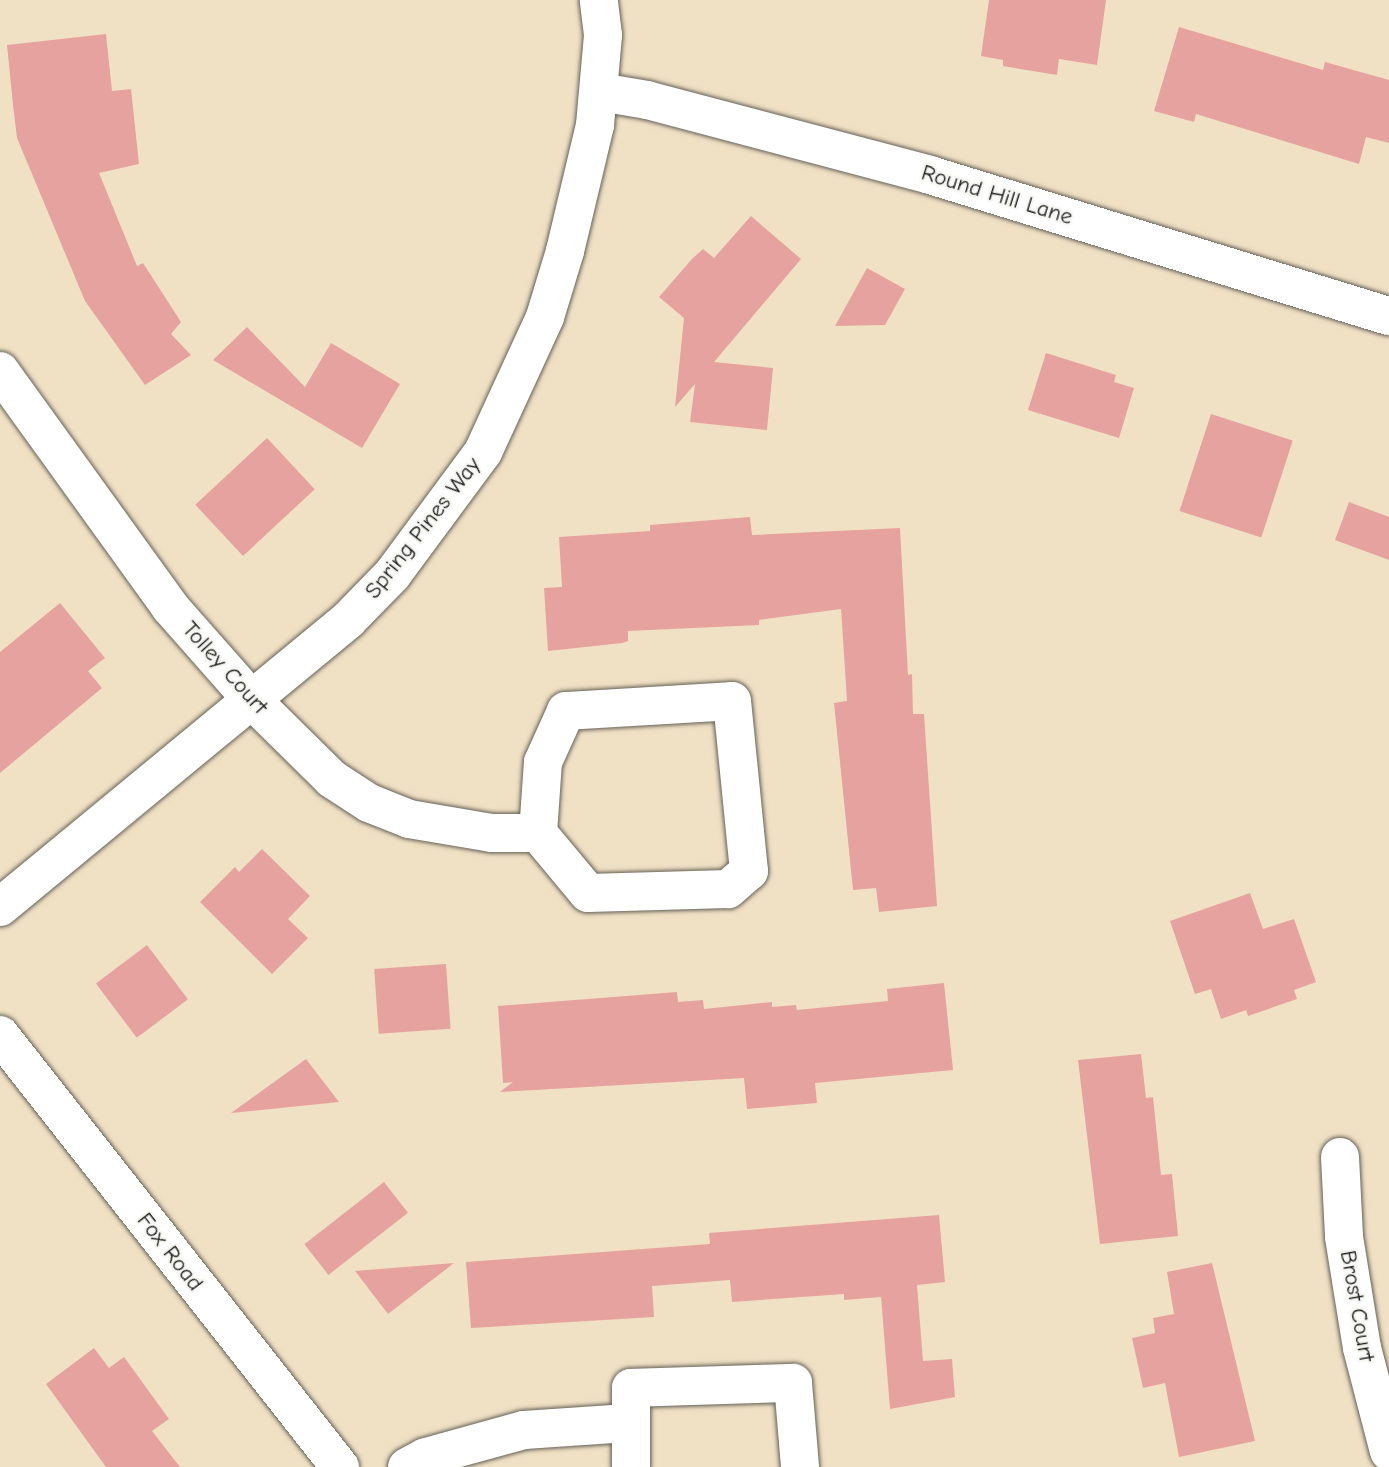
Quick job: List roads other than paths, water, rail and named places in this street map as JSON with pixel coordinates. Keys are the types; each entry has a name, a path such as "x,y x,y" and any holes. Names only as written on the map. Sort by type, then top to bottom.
{"street":[{"name":"Spring Pines Way","path":"0,907 253,701 393,575 483,452 545,317 596,125 600,92 600,0"},
{"name":"Round Hill Lane","path":"600,92 647,100 930,175 1389,316"},
{"name":"Tolley Court","path":"0,371 170,607 253,701 332,779 369,803 409,819 455,828 538,833"},
{"path":"732,701 750,872 728,889 588,893 538,833 543,762 566,711 732,701"},
{"name":"Fox Road","path":"0,1035 340,1467"},
{"name":"Brost Court","path":"1340,1157 1345,1237 1362,1348 1389,1452"},
{"path":"631,1467 628,1423 631,1388 793,1383 800,1467"},
{"path":"407,1467 426,1457 524,1430 628,1423"}]}
